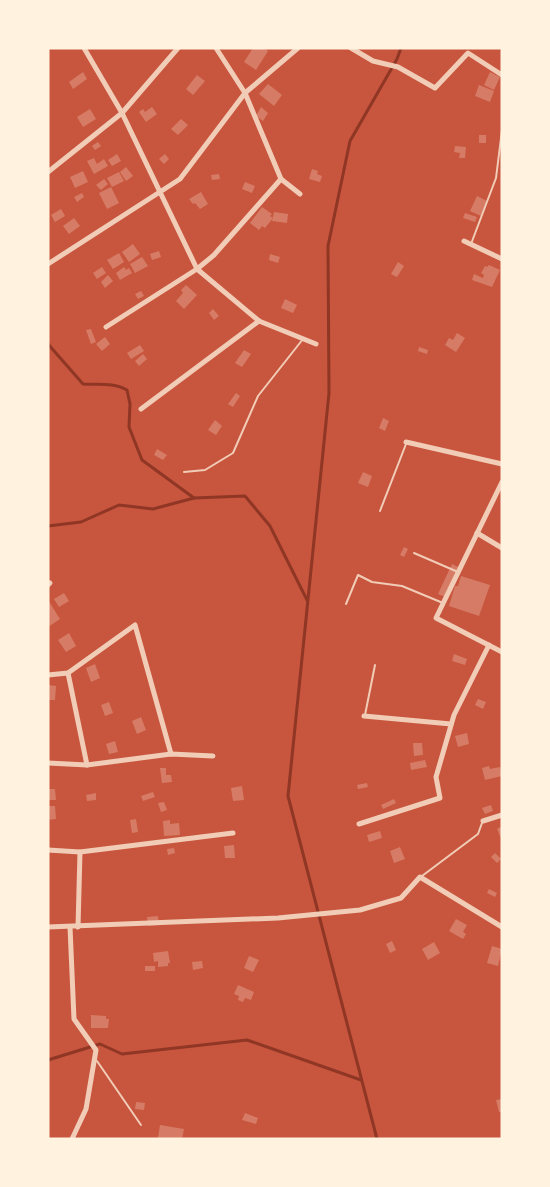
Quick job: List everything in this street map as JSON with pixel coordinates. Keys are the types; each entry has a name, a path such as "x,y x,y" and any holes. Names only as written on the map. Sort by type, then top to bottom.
{"street":[{"path":"84,48 122,113 197,269 259,321 316,344"},
{"path":"48,172 122,113 178,48"},
{"path":"216,48 245,93 281,179 300,194"},
{"path":"48,264 180,179 245,93 298,48"},
{"path":"351,48 373,61 398,67 435,88 468,53 502,75"},
{"path":"106,327 197,269 214,255 281,179"},
{"path":"465,241 502,259"},
{"path":"141,409 259,321"},
{"path":"406,442 502,464"},
{"path":"502,482 436,618 502,652"},
{"path":"477,533 502,548"},
{"path":"48,675 68,673 135,625 171,753"},
{"path":"359,824 440,798 436,777 451,724 489,645"},
{"path":"68,673 87,765"},
{"path":"364,716 451,724"},
{"path":"48,763 87,765 171,753 213,756"},
{"path":"483,821 502,815"},
{"path":"48,850 80,852 233,833"},
{"path":"78,927 80,852"},
{"path":"48,927 278,918 360,910 401,898 420,877 502,927"},
{"path":"70,927 74,1019 96,1050 86,1109 72,1139"}],"lane":[{"path":"471,244 496,177 502,130"},
{"path":"184,472 205,470 233,453 258,396 303,339"},
{"path":"380,511 406,442"},
{"path":"414,553 458,572"},
{"path":"346,604 358,575 372,582 402,586 443,603"},
{"path":"364,716 375,665"},
{"path":"420,877 478,834 483,821"},
{"path":"95,1058 141,1125"}],"building":[{"path":"253,48 264,48 268,51 256,70 244,62"},
{"path":"83,72 87,79 73,89 69,82"},
{"path":"490,72 500,77 494,90 484,85"},
{"path":"197,75 205,81 193,95 186,89"},
{"path":"268,84 282,95 274,106 259,94"},
{"path":"479,85 494,91 490,102 475,96"},
{"path":"152,107 157,114 146,122 139,112 143,109 145,112"},
{"path":"261,107 268,113 263,121 256,116"},
{"path":"90,109 96,119 83,127 77,117"},
{"path":"181,119 188,125 178,135 171,129"},
{"path":"479,135 486,135 486,143 479,143"},
{"path":"98,142 101,146 95,150 92,146"},
{"path":"455,146 466,147 465,158 459,158 460,153 454,152"},
{"path":"117,154 121,161 112,166 108,160"},
{"path":"165,154 169,159 164,164 159,159"},
{"path":"94,158 97,164 104,159 108,166 94,174 87,161"},
{"path":"126,167 133,176 126,181 120,172"},
{"path":"312,169 318,171 317,174 322,176 320,182 309,179"},
{"path":"83,171 88,182 75,188 70,177"},
{"path":"119,172 124,181 112,187 107,178"},
{"path":"219,174 220,179 212,180 211,175"},
{"path":"104,179 108,184 101,190 96,185"},
{"path":"245,182 255,186 252,193 242,189"},
{"path":"111,187 119,203 107,209 99,193"},
{"path":"201,192 208,204 200,209 189,199"},
{"path":"82,193 84,197 77,202 74,197"},
{"path":"477,196 487,201 481,216 470,211"},
{"path":"262,207 272,214 270,216 273,218 265,228 262,226 259,230 250,223"},
{"path":"61,209 65,216 55,222 51,215"},
{"path":"274,212 288,214 287,223 272,221"},
{"path":"465,213 477,217 475,222 463,218"},
{"path":"74,218 80,226 69,234 63,226"},
{"path":"133,244 140,254 129,262 122,252"},
{"path":"159,251 161,257 152,260 150,254"},
{"path":"119,253 124,262 113,269 107,260"},
{"path":"270,254 280,257 278,263 269,260"},
{"path":"142,257 148,266 135,273 130,264"},
{"path":"398,262 404,266 397,277 391,274"},
{"path":"489,265 500,270 492,287 472,280 474,274 483,278 484,275 481,273 485,266"},
{"path":"102,267 106,273 97,279 93,273"},
{"path":"124,267 126,270 129,268 132,273 120,280 116,273"},
{"path":"108,275 113,281 105,288 101,282"},
{"path":"186,285 197,295 184,309 176,301"},
{"path":"141,291 144,296 138,299 135,294"},
{"path":"285,299 297,305 293,313 281,308"},
{"path":"213,309 219,316 214,320 209,313"},
{"path":"91,329 96,342 91,344 86,330"},
{"path":"457,333 465,338 456,352 445,345 449,338 453,340"},
{"path":"105,337 110,344 102,351 96,344"},
{"path":"140,345 144,351 131,359 127,353"},
{"path":"419,347 428,350 427,354 418,351"},
{"path":"244,350 251,354 242,367 235,363"},
{"path":"143,354 147,359 139,366 135,361"},
{"path":"236,393 240,396 233,407 228,404"},
{"path":"383,418 389,421 385,431 379,428"},
{"path":"215,420 222,426 216,435 208,430"},
{"path":"157,449 167,455 163,460 154,455"},
{"path":"363,472 372,476 368,487 358,483"},
{"path":"404,547 408,549 404,557 400,555"},
{"path":"452,564 462,569 448,598 438,594"},
{"path":"461,576 490,585 479,616 449,606 455,586 458,586"},
{"path":"64,593 69,601 59,607 54,599"},
{"path":"48,600 60,619 48,627"},
{"path":"69,633 76,646 66,652 58,640"},
{"path":"454,654 467,659 465,665 452,661"},
{"path":"95,664 100,678 91,682 86,668"},
{"path":"48,685 56,686 55,700 48,700"},
{"path":"478,699 486,702 483,709 475,705"},
{"path":"109,702 113,713 105,716 101,705"},
{"path":"141,717 146,730 137,734 132,721"},
{"path":"467,733 469,744 458,747 455,736"},
{"path":"115,741 118,752 109,754 106,744"},
{"path":"413,743 422,743 423,755 414,756"},
{"path":"425,760 427,767 411,770 410,763"},
{"path":"489,766 490,769 500,767 502,776 485,780 482,768"},
{"path":"160,768 166,768 166,775 171,775 172,782 162,783"},
{"path":"367,783 368,787 358,789 357,785"},
{"path":"242,786 244,800 233,801 231,788"},
{"path":"48,789 55,789 56,800 48,800"},
{"path":"153,792 155,797 143,801 141,796"},
{"path":"96,793 96,800 87,801 86,795"},
{"path":"394,799 396,803 383,809 381,805"},
{"path":"164,802 167,810 161,812 158,803"},
{"path":"491,805 493,811 485,814 482,808"},
{"path":"48,806 55,806 56,819 48,820"},
{"path":"136,819 138,832 132,833 130,820"},
{"path":"170,820 170,824 179,823 180,835 164,836 163,821"},
{"path":"502,826 502,841 497,829"},
{"path":"380,831 382,838 369,842 367,835"},
{"path":"234,845 235,858 225,858 224,846"},
{"path":"400,847 405,859 394,863 390,851"},
{"path":"174,848 175,853 168,855 167,849"},
{"path":"495,853 501,859 497,863 491,857"},
{"path":"489,889 497,893 495,897 487,893"},
{"path":"158,916 159,925 148,926 147,917"},
{"path":"456,919 467,925 463,932 466,934 463,939 449,931"},
{"path":"392,941 396,950 390,953 386,944"},
{"path":"434,942 440,953 428,960 422,949"},
{"path":"492,946 502,949 498,966 487,963"},
{"path":"168,951 170,963 168,966 158,967 158,961 154,962 153,953"},
{"path":"249,956 259,960 253,972 244,968"},
{"path":"202,961 203,968 193,970 192,962"},
{"path":"145,966 155,966 155,971 145,971"},
{"path":"238,985 254,992 251,1000 245,998 243,1002 238,1000 239,996 234,994"},
{"path":"91,1015 106,1016 106,1019 109,1019 108,1028 91,1028"},
{"path":"502,1099 502,1112 499,1112 496,1100"},
{"path":"136,1102 145,1103 144,1110 135,1109"},
{"path":"245,1113 258,1118 256,1124 242,1120"},
{"path":"160,1125 184,1129 182,1139 158,1138"}],"waterway":[{"path":"377,1139 288,796 329,393 328,246 350,141 401,48"},
{"path":"48,344 83,384 111,385 127,390 130,404 129,427 142,460 194,498"},
{"path":"48,526 81,522 119,505 153,509 194,498 245,496 270,526 307,600"},
{"path":"48,1060 100,1044 122,1054 247,1040 361,1080"}]}
